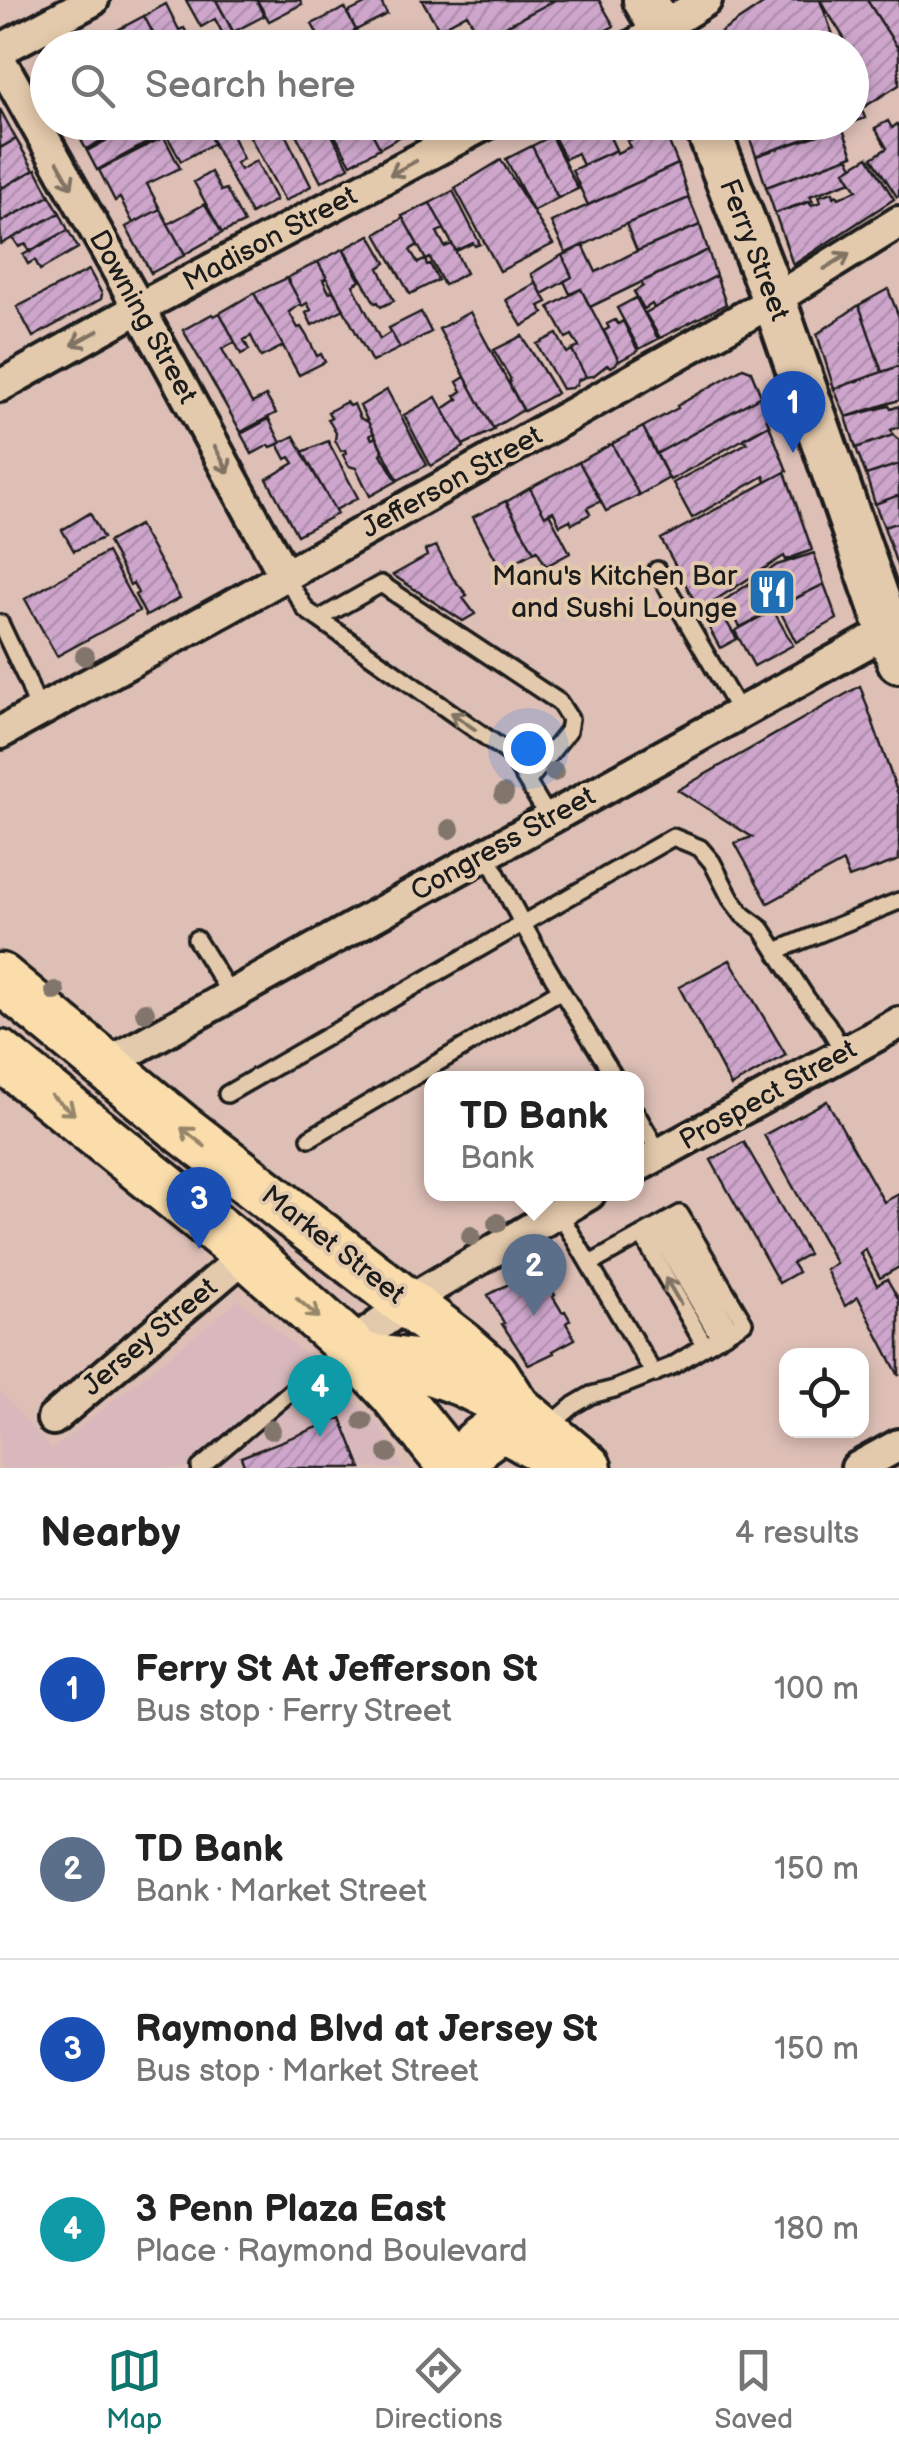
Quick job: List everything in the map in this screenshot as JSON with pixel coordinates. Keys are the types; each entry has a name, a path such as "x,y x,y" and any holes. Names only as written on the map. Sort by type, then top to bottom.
{"main road":[{"name":"Ferry Street","path":"713,140 896,640"},
{"name":"Market Street","path":"0,978 181,1128 353,1261 376,1331"},
{"name":"Market Street","path":"0,1055 248,1254 376,1331 494,1374 554,1440"},
{"path":"376,1331 414,1364 463,1382 554,1440"},
{"path":"376,1331 457,1468"},
{"path":"414,1364 457,1468"},
{"path":"457,1468 476,1444 496,1430 515,1432 534,1447 554,1440"}],"street":[{"path":"37,30 92,0"},
{"path":"654,30 706,0"},
{"path":"0,50 30,34"},
{"name":"Downing Street","path":"0,60 30,114"},
{"name":"Downing Street","path":"45,140 285,576"},
{"name":"Madison Street","path":"0,386 455,140"},
{"name":"Jefferson Street","path":"0,733 774,300 899,222"},
{"name":"Congress Street","path":"107,1064 740,713 896,640"},
{"name":"Prospect Street","path":"648,1161 899,1023"},
{"path":"376,1331 576,1201"},
{"name":"Jersey Street","path":"53,1419 248,1254"},
{"path":"856,1468 899,1444"}],"lane":[{"path":"657,570 740,713"},
{"path":"285,576 306,610 510,754 550,818"},
{"path":"319,619 381,584 559,702 570,719 568,730 528,781"},
{"path":"0,623 39,712"},
{"path":"227,1094 673,837 700,848 712,862 732,899 762,929 828,1024 844,1054"},
{"path":"487,853 523,924 612,1071"},
{"path":"776,951 899,901"},
{"path":"196,940 231,995"},
{"path":"310,1138 561,990"},
{"path":"558,1211 654,1374"},
{"path":"590,1264 655,1228"},
{"path":"655,1228 718,1338"},
{"path":"655,1228 718,1338"},
{"path":"200,1468 296,1387 376,1331"},
{"path":"554,1440 574,1405 591,1394 654,1374 718,1338"}],"shaded area":[{"path":"239,1300 305,1354 380,1426 403,1468 0,1468 0,1391 52,1450"}],"building":[{"path":"186,0 216,0 232,30 221,30 215,19 201,27"},
{"path":"216,0 256,0 264,16 232,30"},
{"path":"257,0 300,0 302,4 269,21"},
{"path":"363,0 380,0 387,14 356,30 347,13 365,4"},
{"path":"422,0 555,0 498,30 476,30 467,14 439,29"},
{"path":"555,0 599,0 614,26 606,30 499,30"},
{"path":"769,0 820,0 831,30 724,30"},
{"path":"820,0 867,0 899,50 899,85 869,104 869,30 839,30"},
{"path":"867,0 899,0 899,50"},
{"path":"166,4 179,30 151,30 144,16"},
{"path":"345,8 356,30 315,30 312,24"},
{"path":"144,16 151,30 118,30"},
{"path":"0,109 16,139 0,148"},
{"path":"888,121 892,128 897,124 899,127 897,197 872,158 887,148 875,128"},
{"path":"16,139 34,170 2,188 0,148"},
{"path":"81,140 102,140 86,149"},
{"path":"107,140 152,140 97,170 87,151"},
{"path":"158,140 166,140 180,168 147,184 160,209 133,223 120,198 115,201 99,170"},
{"path":"169,140 212,140 214,143 181,161"},
{"path":"212,140 234,140 243,159 236,163 240,170 256,161 276,200 251,214"},
{"path":"252,140 288,140 311,186 285,201"},
{"path":"299,140 335,140 349,167 321,182"},
{"path":"337,140 376,140 380,148 351,164"},
{"path":"376,140 394,140 380,148"},
{"path":"553,140 578,189 558,198 532,146"},
{"path":"556,140 611,140 616,150 583,165 577,153 565,159"},
{"path":"668,140 678,164 588,205 572,170 630,147 627,141"},
{"path":"750,140 802,140 756,156"},
{"path":"803,140 847,140 853,155 766,187 756,156"},
{"path":"532,146 558,198 533,211 506,159"},
{"path":"848,157 853,166 845,171 851,181 810,196 813,201 775,213 766,187"},
{"path":"868,157 894,199 793,265 775,213 809,201 811,205 821,202 819,196 833,192 839,198 857,190 845,171"},
{"path":"501,160 553,244 500,271 455,188"},
{"path":"678,164 689,198 566,254 551,222"},
{"path":"36,169 50,196 1,222 0,189"},
{"path":"211,172 221,191 226,189 244,223 222,233 194,182"},
{"path":"453,191 480,244 456,251 430,203"},
{"path":"50,196 60,213 1,244 0,222"},
{"path":"689,198 700,225 637,251 626,224"},
{"path":"430,203 444,229 437,232 445,247 452,244 466,273 444,285 402,216"},
{"path":"205,204 222,233 185,254 168,224"},
{"path":"160,209 185,255 151,273 126,227"},
{"path":"60,213 68,230 30,252 26,244 19,247 13,238"},
{"path":"403,218 418,245 410,250 418,263 425,260 430,264 438,280 410,294 376,234"},
{"path":"700,225 708,250 590,307 581,289 570,294 564,281 572,277 562,255 583,245 596,272"},
{"path":"68,230 78,248 40,270 35,260 28,264 23,255"},
{"path":"370,235 386,263 379,268 394,301 381,307 344,249"},
{"path":"343,249 360,281 353,285 380,339 391,332 400,348 372,362 318,262"},
{"path":"708,250 716,276 654,308 652,304 644,309 634,292 643,286 641,282"},
{"path":"562,255 572,277 542,294 531,274"},
{"path":"318,262 329,292 333,291 344,309 312,325 306,313 311,310 307,303 302,306 287,278"},
{"path":"89,270 101,299 33,337 17,307"},
{"path":"716,276 726,304 660,338 645,313"},
{"path":"287,278 301,304 289,312 325,362 299,375 254,293"},
{"path":"536,283 547,302 539,306 544,313 522,326 506,300"},
{"path":"581,289 618,359 611,367 607,365 586,377 572,350 579,347 572,335 566,338 549,307"},
{"path":"888,289 899,317 899,366 882,372 859,305"},
{"path":"254,293 283,346 261,357 251,336 244,340 249,350 241,354 220,313"},
{"path":"636,298 658,339 639,349 617,308"},
{"path":"859,305 882,372 834,389 817,334"},
{"path":"421,312 431,332 400,348 389,328"},
{"path":"470,312 523,410 493,428 439,329"},
{"path":"220,313 235,342 222,349 252,403 266,396 276,413 241,432 183,330"},
{"path":"615,320 618,324 623,321 638,351 619,361 604,331"},
{"path":"557,334 567,353 572,350 586,377 571,388 562,389 537,344"},
{"path":"522,336 557,393 524,411 494,350"},
{"path":"899,366 899,400 846,417 834,389"},
{"path":"743,368 751,371 761,396 656,454 643,427"},
{"path":"465,377 494,430 463,445 443,409 458,399 455,396 462,391 457,382"},
{"path":"387,390 427,465 398,480 360,406"},
{"path":"436,397 464,447 431,466 404,415"},
{"path":"759,397 769,425 670,480 656,454"},
{"path":"346,402 349,406 354,404 360,418 368,422 374,433 370,435 372,439 376,437 397,481 370,496 356,468 349,466 343,455 345,450 341,451 328,419 328,412"},
{"path":"899,406 899,427 891,430 893,435 856,448 846,417"},
{"path":"269,419 281,443 252,454 241,434"},
{"path":"769,425 787,471 766,482 764,476 692,518 673,483 747,443 744,438"},
{"path":"643,427 669,478 639,495 612,444"},
{"path":"893,435 899,440 899,464 866,475 856,448"},
{"path":"294,436 337,514 297,535 267,479 294,463 290,457 286,459 278,444"},
{"path":"328,441 358,498 335,510 302,452"},
{"path":"612,444 639,495 606,511 579,462"},
{"path":"579,462 601,501 587,508 590,514 572,524 570,520 560,525 553,511 545,516 530,488"},
{"path":"899,464 899,495 875,504 866,475"},
{"path":"785,472 812,550 786,560 784,556 714,601 737,639 720,648 661,539"},
{"path":"530,488 545,516 549,513 570,553 546,566 506,502"},
{"path":"899,495 899,522 884,527 875,504"},
{"path":"506,501 534,552 501,569 473,517"},
{"path":"90,513 103,538 74,551 62,530"},
{"path":"899,522 899,571 884,527"},
{"path":"139,525 180,598 146,616 133,583 130,585 108,542"},
{"path":"436,546 475,614 463,621 393,575 427,556 425,550"},
{"path":"107,552 139,611 57,656 25,599"},
{"name":"Manu's Kitchen Bar and Sushi Lounge","path":"814,553 824,584 740,627 725,600 777,565"},
{"path":"824,584 837,619 796,642 778,607"},
{"path":"773,610 793,645 754,666 735,631"},
{"path":"860,686 899,797 899,860 849,878 843,862 768,903 735,843 752,837 678,790"},
{"path":"730,960 786,1055 731,1086 679,987"},
{"path":"827,1101 884,1202 899,1194 899,1267 880,1278 865,1249 860,1253 877,1285 887,1279 899,1300 899,1376 858,1297 845,1306 826,1270 836,1263 764,1135"},
{"path":"744,1142 808,1254 792,1263 798,1272 779,1283 711,1160"},
{"path":"537,1269 570,1320 566,1323 575,1339 529,1365 488,1295"},
{"path":"341,1418 361,1468 245,1468 241,1457"},
{"path":"341,1418 361,1468 245,1468 241,1457"}],"place":[{"name":"Ferry St At Jefferson St","path":"793,453"},
{"name":"Manu's Kitchen Bar and Sushi Lounge","path":"772,592"},
{"name":"Raymond Blvd at Jersey St","path":"199,1249"},
{"name":"TD Bank","path":"534,1316"},
{"name":"3 Penn Plaza East","path":"320,1437"}]}
